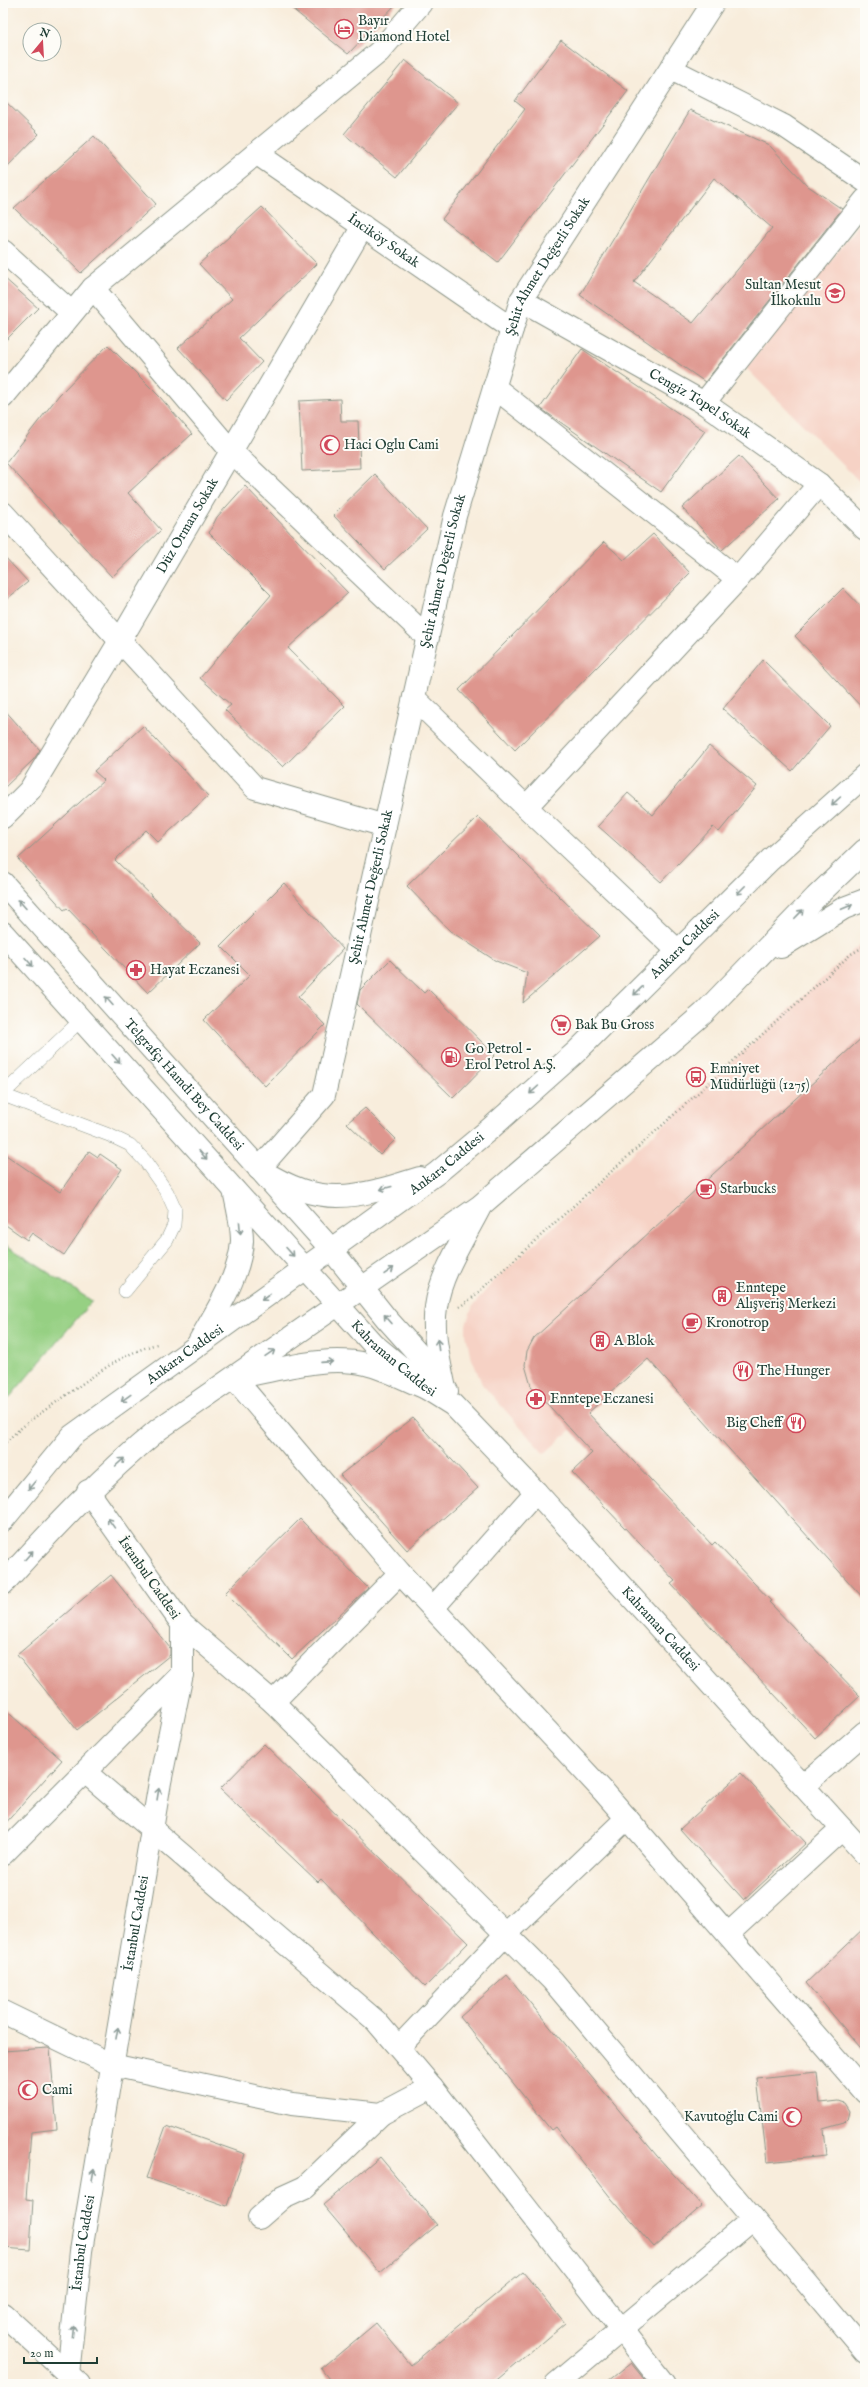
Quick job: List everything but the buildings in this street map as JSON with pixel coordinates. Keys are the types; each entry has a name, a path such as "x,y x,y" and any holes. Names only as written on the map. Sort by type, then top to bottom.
{"street":[{"path":"3,397 93,288 379,52 422,3"},
{"name":"Şehit Ahmet Değerli Sokak","path":"259,1169 324,1095 455,516 521,300 713,3"},
{"path":"671,69 784,126 865,181"},
{"name":"İnciköy Sokak","path":"256,153 512,328"},
{"path":"704,403 865,200"},
{"name":"Düz Orman Sokak","path":"3,817 30,790 120,641 363,226"},
{"path":"3,251 72,313"},
{"path":"93,288 231,452 428,638"},
{"name":"Cengiz Topel Sokak","path":"521,300 704,403 819,484 865,529"},
{"path":"494,387 738,579"},
{"path":"526,807 738,579 819,484"},
{"path":"3,513 255,788 386,826"},
{"path":"414,698 679,952"},
{"name":"Ankara Caddesi","path":"3,1520 72,1436 436,1173 490,1128 576,1052 679,952 770,860 865,775"},
{"path":"704,1013 816,897 865,850"},
{"name":"Telgrafçı Hamdi Bey Caddesi","path":"3,883 331,1249 362,1289"},
{"path":"3,1584 88,1491 158,1429 234,1378 480,1206 704,1013 757,964 806,930 844,908 865,900"},
{"path":"3,933 339,1305"},
{"path":"259,1169 284,1185 324,1196 349,1196 436,1173"},
{"path":"195,1348 219,1306 237,1263 242,1242 234,1190"},
{"path":"234,1378 307,1364 351,1362 382,1369 435,1386 436,1307 448,1271 480,1206"},
{"name":"Kahraman Caddesi","path":"362,1289 435,1386 536,1492 804,1785 865,1854"},
{"name":"Kahraman Caddesi","path":"339,1305 373,1344 435,1386"},
{"path":"234,1378 400,1573 626,1818 865,2092"},
{"name":"İstanbul Caddesi","path":"72,2381 80,2251 152,1830 182,1674 182,1624 88,1491"},
{"path":"433,1608 536,1492"},
{"path":"273,1702 400,1573"},
{"path":"182,1624 273,1702 552,1980 865,2352"},
{"path":"3,1854 182,1674"},
{"path":"804,1785 865,1732"},
{"path":"85,1772 376,2021 432,2087 622,2328 664,2384"},
{"path":"399,2048 506,1934 626,1818"},
{"path":"728,1934 842,1829"},
{"path":"3,2012 112,2065 292,2104 381,2114"},
{"path":"259,2218 283,2197 305,2187 381,2114 432,2087"},
{"path":"556,2384 753,2219"},
{"path":"3,2314 72,2381"}],"lane":[{"path":"81,1020 3,1095 109,1135 130,1146 145,1161 167,1192 175,1210 174,1225 167,1240 125,1291"}],"path":[{"path":"456,1309 472,1298 851,954 865,946"},
{"path":"3,1445 16,1431 130,1353 170,1341 195,1348"}],"shaded area":[{"name":"Sultan Mesut İlkokulu","path":"865,217 865,487 746,368"},
{"name":"Enntepe Alışveriş Merkezi","path":"865,941 865,1600 648,1359 544,1454 482,1384 470,1354 466,1334 466,1324 473,1306 491,1284 853,950"}],"green space":[{"path":"3,1243 92,1301 3,1405"}],"place":[{"name":"Bayır Diamond Hotel","path":"344,29"},
{"name":"Sultan Mesut İlkokulu","path":"835,293"},
{"name":"Haci Oglu Cami","path":"330,445"},
{"name":"Hayat Eczanesi","path":"136,970"},
{"name":"Bak Bu Gross","path":"561,1025"},
{"name":"Go Petrol - Erol Petrol A.Ş.","path":"451,1057"},
{"name":"Emniyet Müdürlüğü (1275)","path":"696,1077"},
{"name":"Starbucks","path":"706,1189"},
{"name":"Enntepe Alışveriş Merkezi","path":"722,1296"},
{"name":"Kronotrop","path":"692,1323"},
{"name":"A Blok","path":"600,1341"},
{"name":"The Hunger","path":"743,1371"},
{"name":"Enntepe Eczanesi","path":"536,1399"},
{"name":"Big Cheff","path":"796,1423"},
{"name":"Cami","path":"28,2090"},
{"name":"Kavutoğlu Cami","path":"792,2117"}]}
